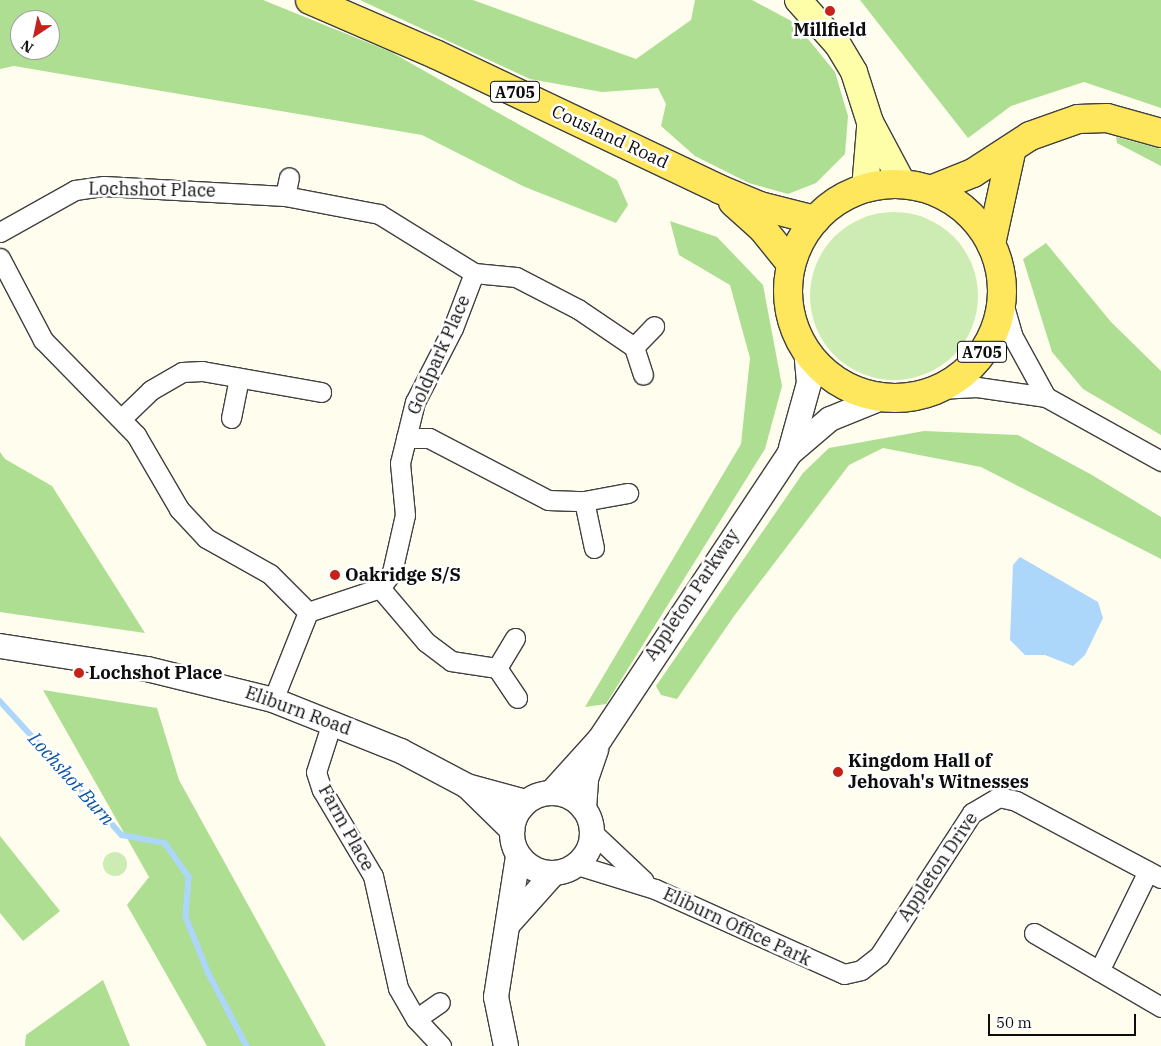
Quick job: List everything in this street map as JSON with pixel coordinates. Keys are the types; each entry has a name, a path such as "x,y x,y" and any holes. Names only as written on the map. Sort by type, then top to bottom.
{"main road":[{"name":"Cousland Road","path":"310,0 435,54 719,189 760,206 814,220"},
{"path":"798,0 838,45 854,72 870,122 903,184"},
{"path":"933,189 1011,152 1030,136 1078,118 1107,118 1161,133"},
{"path":"865,189 870,122"},
{"path":"991,244 1011,152"},
{"name":"A705","path":"903,184 933,189 970,214 991,244 1000,271 1002,299 993,333 980,355 938,389 911,397 884,397 836,381 806,351 792,323 788,298 791,264 814,220 832,204 865,189 903,184"},
{"name":"Cousland Road","path":"719,189 762,228 791,264"}],"street":[{"path":"285,196 289,177"},
{"name":"Lochshot Place","path":"0,232 75,190 104,186 285,196 379,214"},
{"name":"Goldpark Place","path":"379,214 474,273 516,277 578,310 634,347"},
{"path":"0,258 43,340 122,418 179,509 206,538 270,574 308,612"},
{"name":"Goldpark Place","path":"380,588 392,572 401,541 405,516 400,463 415,402 453,328 474,273"},
{"path":"1002,299 1012,335 1046,396"},
{"path":"643,375 634,347 654,326"},
{"name":"Appleton Parkway","path":"526,802 550,793 600,739 789,454 806,402 806,351"},
{"path":"122,418 151,390 182,372 202,371 321,392"},
{"path":"231,418 239,378"},
{"path":"938,389 977,387 1046,396 1161,461"},
{"name":"Appleton Parkway","path":"789,454 830,419 884,397"},
{"name":"Goldpark Place","path":"406,438 429,438 548,500 584,501 628,493"},
{"path":"584,501 594,548"},
{"path":"273,700 308,612 380,588 426,642 451,661 497,668 517,698"},
{"path":"497,668 515,638"},
{"name":"Eliburn Road","path":"0,646 147,669 273,700 332,722 467,786 526,802"},
{"name":"Farm Place","path":"332,722 316,772 322,790 373,876 386,952 398,988 416,1019 441,1046"},
{"name":"Appleton Parkway","path":"592,832 584,809 586,779 600,739"},
{"name":"Eliburn Road","path":"467,786 512,830"},
{"path":"550,793 569,797 584,809"},
{"name":"Appleton Drive","path":"820,966 844,974 861,970 878,956 972,813 998,797 1016,801 1155,875 1099,971"},
{"path":"506,1046 496,997 509,924 518,856 512,830 526,802"},
{"path":"509,924 553,874 577,865 585,856 592,832"},
{"name":"Eliburn Office Park","path":"592,832 655,890"},
{"path":"518,856 529,866 553,874"},
{"name":"Eliburn Office Park","path":"577,865 655,890 820,966"},
{"path":"1034,933 1161,1007"},
{"path":"416,1019 440,1002"}],"green space":[{"path":"0,0 263,0 391,52 617,180 628,205 616,223 525,187 422,135 14,66 0,69"},
{"path":"360,0 473,0 636,59 691,20 695,0 752,0 795,23 835,72 848,116 845,154 816,183 788,194 749,183 695,156 661,126 666,104 658,88 602,92 530,79"},
{"path":"860,0 1161,0 1161,108 1084,82 1011,106 968,138"},
{"path":"1116,137 1161,149 1161,166 1117,143"},
{"path":"902,212 926,218 954,236 972,264 977,280 977,312 972,328 954,356 941,366 918,377 886,380 862,374 834,356 824,343 813,320 810,288 816,264 834,236 847,226 870,215"},
{"path":"670,221 717,237 763,285 782,386 765,449 606,704 585,707 741,444 750,358 730,285 679,255"},
{"path":"1046,243 1111,322 1161,371 1161,435 1083,389 1052,352 1023,259"},
{"path":"924,431 1018,435 1092,475 1161,517 1161,559 981,467 883,448 849,465 734,616 677,699 661,695 656,686 803,473 829,448"},
{"path":"0,452 5,459 52,486 145,633 0,612"},
{"path":"43,690 157,708 179,780 326,1046 207,1046 127,905 149,877"},
{"path":"0,836 60,911 23,941 0,913"},
{"path":"110,852 120,852 127,859 127,869 120,876 110,876 103,869 103,859"},
{"path":"103,980 130,1046 25,1046 26,1035"}],"water":[{"path":"1020,557 1098,602 1103,618 1085,655 1073,666 1045,655 1025,655 1010,640 1013,565"}],"waterway":[{"name":"Lochshot Burn","path":"0,701 122,835 165,843 189,877 186,917 209,974 247,1046"}],"place":[{"name":"Millfield","path":"830,11"},
{"name":"Oakridge S/S","path":"335,575"},
{"name":"Lochshot Place","path":"79,673"},
{"name":"Kingdom Hall of Jehovah's Witnesses","path":"838,772"}]}
